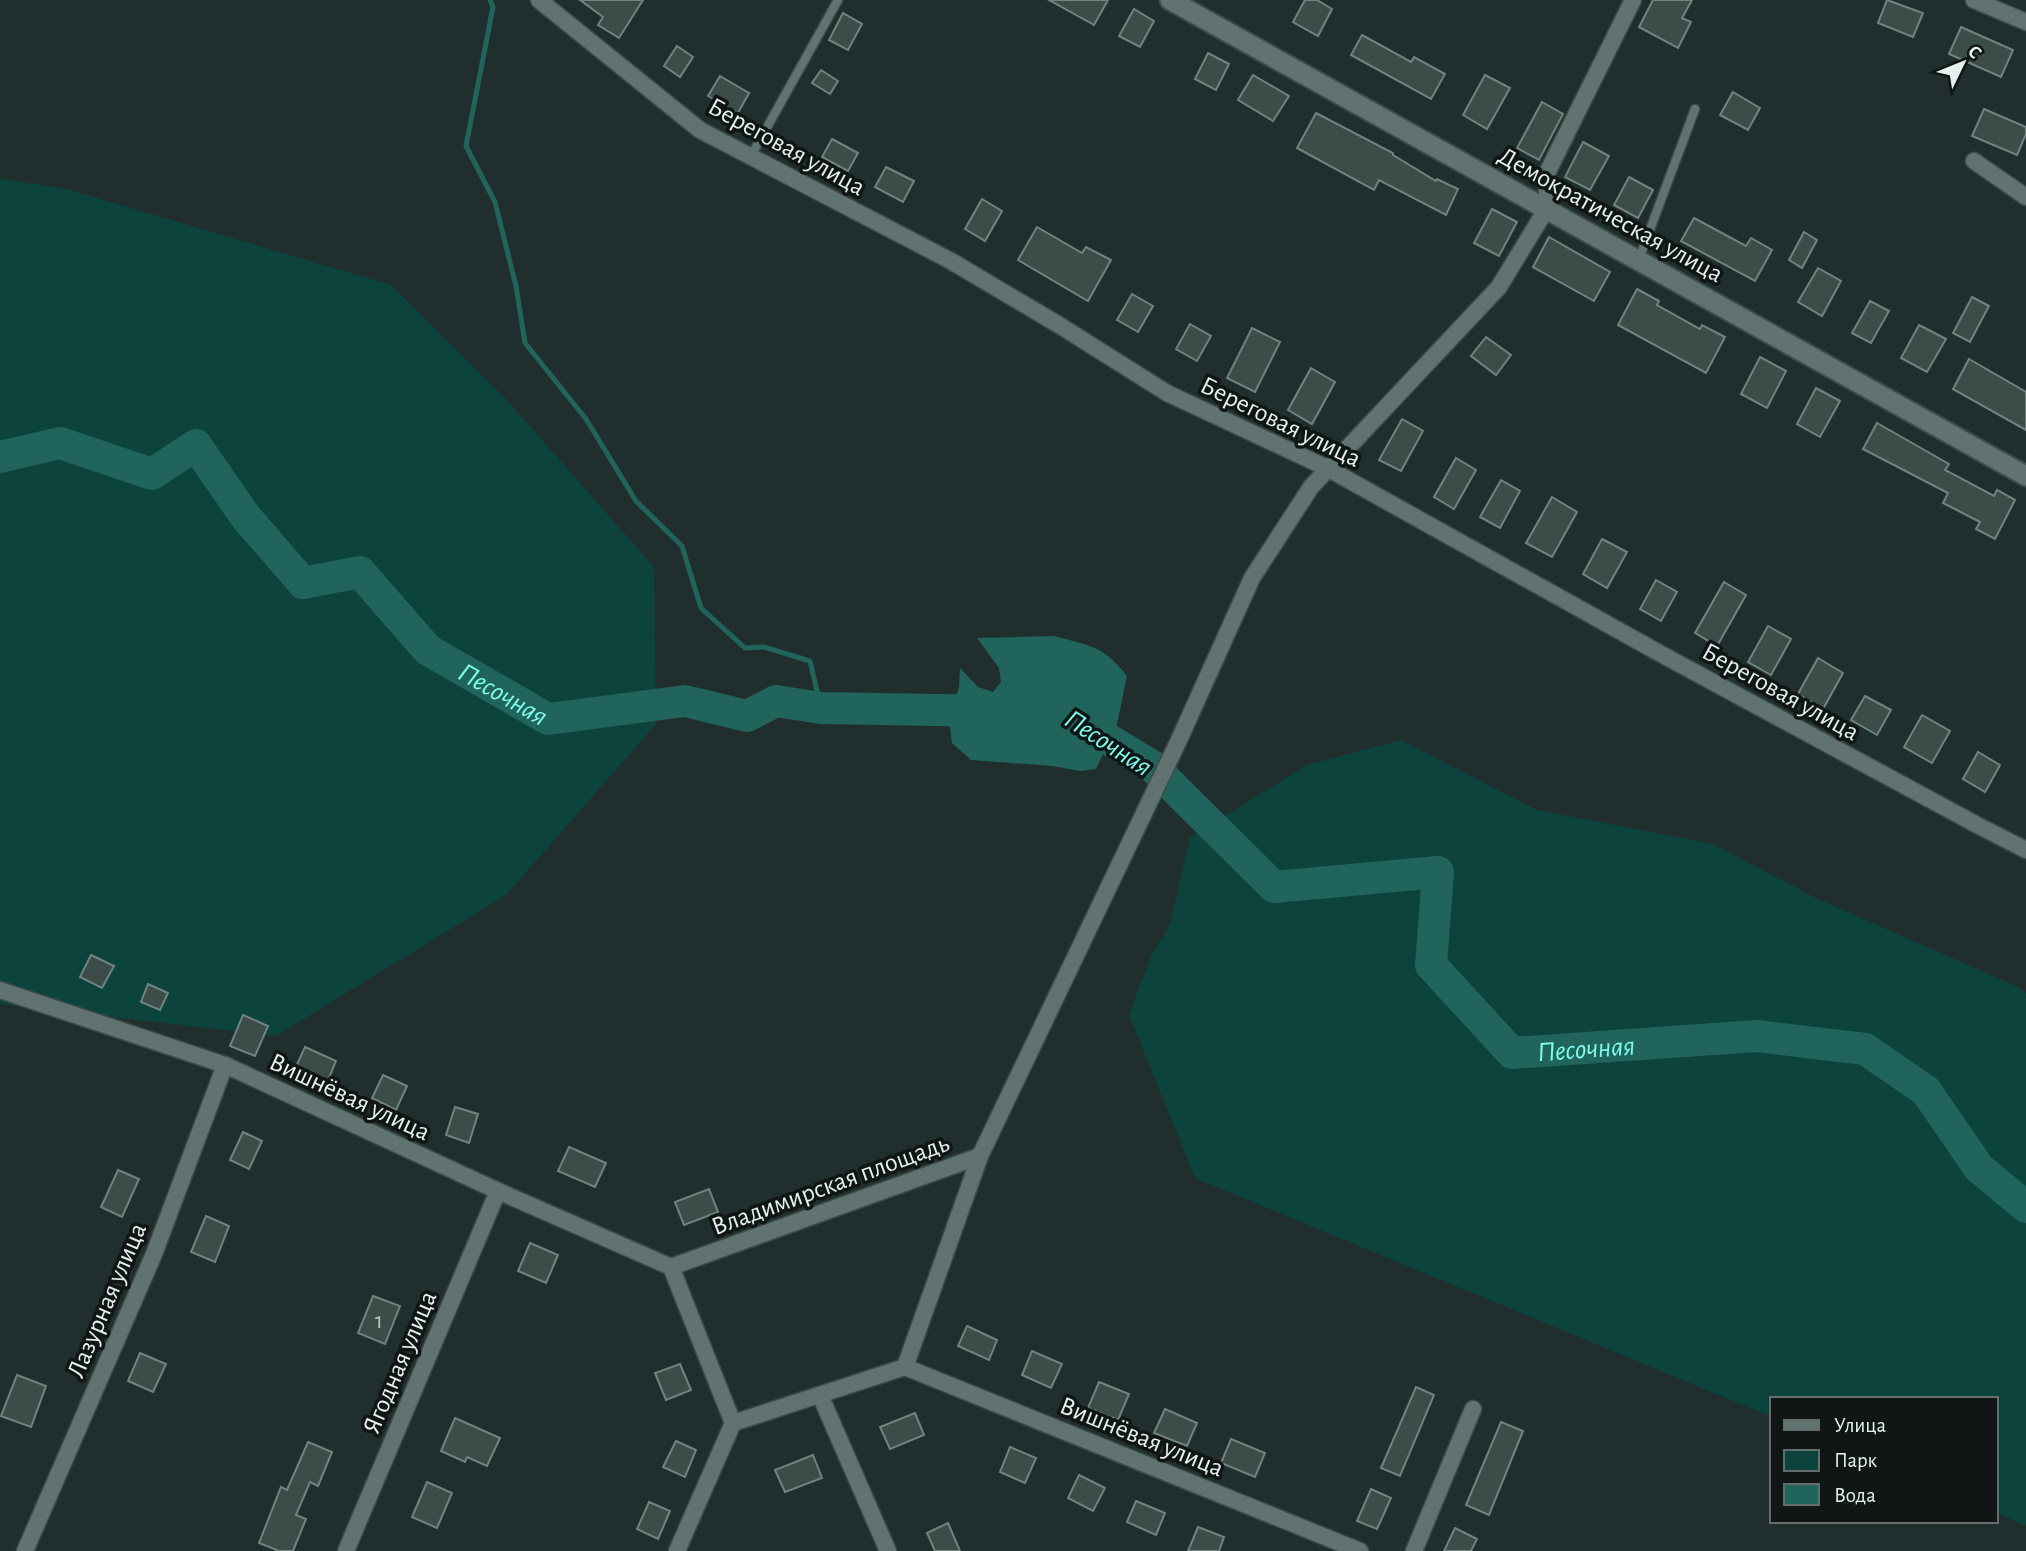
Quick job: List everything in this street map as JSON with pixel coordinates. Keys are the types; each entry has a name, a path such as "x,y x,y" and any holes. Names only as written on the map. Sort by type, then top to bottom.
{"street":[{"name":"Береговая улица","path":"539,0 700,130 951,261 1167,393 1328,468 1661,654 2026,850"},
{"name":"Демократическая улица","path":"1170,0 2026,476"},
{"path":"980,1156 1179,740 1252,578 1311,486 1499,287 1546,208 1546,173 1633,0"},
{"path":"1975,0 2026,22"},
{"path":"1974,162 2026,197"},
{"name":"Вишнёвая улица","path":"0,989 225,1065 498,1191 671,1267"},
{"name":"Лазурная улица","path":"24,1551 154,1254 225,1065"},
{"name":"Владимирская площадь","path":"671,1267 980,1156"},
{"name":"Владимирская площадь","path":"905,1367 980,1156"},
{"name":"Ягодная улица","path":"346,1551 498,1191"},
{"path":"671,1267 733,1423 677,1551"},
{"path":"733,1423 905,1367"},
{"name":"Вишнёвая улица","path":"905,1367 1360,1551"},
{"path":"820,1395 888,1551"},
{"path":"1414,1551 1473,1409"}],"lane":[{"path":"751,156 838,0"},
{"path":"1639,260 1695,109"}],"green space":[{"path":"0,179 63,188 391,285 505,398 654,567 656,724 506,895 276,1036 0,1004"},
{"path":"1401,740 1537,810 1713,844 1816,898 2018,987 2026,993 2026,1526 1998,1513 1998,1397 1770,1397 1770,1416 1195,1178 1129,1015 1151,957 1170,924 1190,838 1307,765"}],"water":[{"path":"1054,636 1103,652 1127,676 1117,724 1096,769 1080,771 1053,766 971,760 952,743 949,719 959,687 960,668 978,687 993,692 1001,682 999,668 977,638"}],"building":[{"path":"580,0 643,0 619,38 598,25 603,17"},
{"path":"1049,0 1108,0 1094,25"},
{"path":"1305,0 1317,0 1332,9 1318,36 1293,22"},
{"path":"1653,0 1692,0 1682,18 1691,22 1678,48 1639,27"},
{"path":"1887,0 1923,13 1913,37 1878,23"},
{"path":"1134,9 1154,21 1140,47 1119,36"},
{"path":"843,13 862,24 848,50 829,40"},
{"path":"1961,27 2013,50 2001,77 1949,54"},
{"path":"1362,35 1411,62 1414,57 1445,74 1431,99 1351,55"},
{"path":"677,46 693,57 680,77 664,66"},
{"path":"1208,53 1229,64 1216,90 1195,79"},
{"path":"821,70 838,81 830,94 812,83"},
{"path":"1253,75 1289,96 1273,121 1238,100"},
{"path":"1485,75 1510,88 1487,129 1463,115"},
{"path":"720,76 749,93 738,113 708,96"},
{"path":"1733,92 1760,108 1748,130 1720,115"},
{"path":"1542,102 1563,114 1539,160 1517,148"},
{"path":"1984,109 2026,127 2026,134 2017,155 1972,136"},
{"path":"1316,113 1393,153 1436,181 1437,179 1458,189 1446,215 1379,180 1374,190 1297,148"},
{"path":"832,139 858,153 848,171 822,157"},
{"path":"1583,142 1609,156 1590,190 1565,177"},
{"path":"886,167 914,181 903,202 875,187"},
{"path":"1629,177 1653,190 1638,218 1614,205"},
{"path":"982,199 1002,211 985,241 965,229"},
{"path":"1492,209 1517,222 1499,256 1474,243"},
{"path":"1694,218 1746,246 1751,238 1772,250 1755,281 1681,241"},
{"path":"1037,227 1082,253 1086,247 1111,260 1088,301 1018,260"},
{"path":"1804,232 1817,240 1802,268 1789,260"},
{"path":"1549,237 1610,272 1594,301 1533,267"},
{"path":"1818,268 1841,281 1822,316 1798,302"},
{"path":"1637,289 1659,301 1657,305 1700,329 1702,325 1725,337 1706,373 1618,325"},
{"path":"1132,294 1153,306 1138,332 1117,320"},
{"path":"1972,297 1989,306 1970,342 1953,333"},
{"path":"1870,301 1889,311 1871,343 1852,333"},
{"path":"1190,324 1211,336 1197,361 1176,349"},
{"path":"1919,325 1946,339 1927,372 1901,358"},
{"path":"1252,328 1280,342 1255,392 1227,378"},
{"path":"1486,337 1511,355 1496,375 1471,356"},
{"path":"1760,357 1786,371 1767,408 1741,394"},
{"path":"1969,359 2026,392 2026,430 1953,389"},
{"path":"1311,368 1335,382 1312,424 1288,410"},
{"path":"1816,388 1840,401 1820,437 1797,424"},
{"path":"1402,419 1423,431 1401,471 1379,460"},
{"path":"1877,423 1949,464 1945,470 1994,496 1997,490 2015,500 1995,539 1976,529 1980,522 1943,503 1948,493 1863,449"},
{"path":"1456,458 1476,470 1454,509 1434,497"},
{"path":"1501,480 1520,491 1500,528 1480,517"},
{"path":"1552,497 1577,512 1552,557 1526,543"},
{"path":"1602,539 1627,552 1607,588 1583,574"},
{"path":"1656,580 1677,592 1661,621 1640,609"},
{"path":"1724,582 1746,595 1717,646 1695,633"},
{"path":"1768,626 1791,639 1771,675 1748,662"},
{"path":"1818,658 1843,673 1823,709 1798,694"},
{"path":"1865,696 1891,710 1877,735 1851,720"},
{"path":"1922,715 1950,731 1932,763 1904,747"},
{"path":"1978,752 2000,765 1985,792 1963,779"},
{"path":"91,955 114,966 102,988 80,977"},
{"path":"148,984 168,993 160,1010 141,1002"},
{"path":"243,1015 268,1026 255,1056 230,1046"},
{"path":"305,1047 336,1061 327,1083 295,1069"},
{"path":"383,1075 407,1086 396,1110 372,1098"},
{"path":"455,1107 478,1114 469,1143 446,1135"},
{"path":"243,1132 262,1141 249,1169 230,1160"},
{"path":"569,1147 606,1163 595,1187 558,1171"},
{"path":"118,1170 139,1179 122,1217 101,1207"},
{"path":"709,1189 718,1212 684,1225 675,1202"},
{"path":"206,1216 229,1226 215,1262 191,1252"},
{"path":"530,1243 558,1255 546,1283 518,1271"},
{"path":"373,1296 400,1306 385,1344 358,1333"},
{"path":"967,1326 997,1340 989,1360 958,1346"},
{"path":"1032,1351 1062,1364 1051,1388 1022,1375"},
{"path":"140,1353 166,1364 153,1392 128,1381"},
{"path":"680,1364 691,1390 666,1400 655,1373"},
{"path":"17,1375 46,1386 31,1427 1,1416"},
{"path":"1099,1382 1129,1394 1118,1420 1088,1408"},
{"path":"1416,1387 1434,1395 1400,1476 1381,1468"},
{"path":"1165,1409 1197,1423 1187,1446 1154,1433"},
{"path":"915,1413 924,1435 890,1449 880,1427"},
{"path":"455,1418 500,1438 487,1466 467,1457 465,1462 441,1451"},
{"path":"1501,1422 1523,1431 1489,1515 1466,1505"},
{"path":"1231,1439 1265,1453 1255,1477 1221,1463"},
{"path":"676,1441 696,1450 685,1477 663,1467"},
{"path":"308,1442 332,1452 318,1486 310,1482 296,1515 306,1519 293,1551 279,1551 259,1543 281,1487 287,1490"},
{"path":"1010,1447 1036,1458 1025,1483 1000,1472"},
{"path":"813,1455 822,1478 785,1492 775,1470"},
{"path":"1079,1475 1105,1488 1093,1511 1068,1498"},
{"path":"427,1482 452,1493 437,1528 412,1517"},
{"path":"1371,1489 1391,1498 1377,1529 1357,1521"},
{"path":"1136,1501 1165,1513 1156,1535 1127,1522"},
{"path":"649,1502 670,1511 658,1539 637,1529"},
{"path":"948,1523 960,1551 935,1551 927,1533"},
{"path":"1198,1527 1224,1537 1219,1551 1188,1551"},
{"path":"1455,1528 1477,1539 1471,1551 1444,1551"}],"waterway":[{"path":"490,0 493,7 466,146 495,202 516,286 525,343 586,419 636,501 682,546 701,608 745,648 764,647 810,661 821,708"},
{"name":"Песочная","path":"0,457 60,443 152,474 196,445 245,516 303,583 360,572 428,650 548,719 685,701 747,716 776,701 821,708 994,711"},
{"name":"Песочная","path":"1073,718 1152,766 1274,887 1438,872 1431,965 1512,1053 1757,1036 1865,1049 1926,1091 1979,1168 2026,1207"}]}
